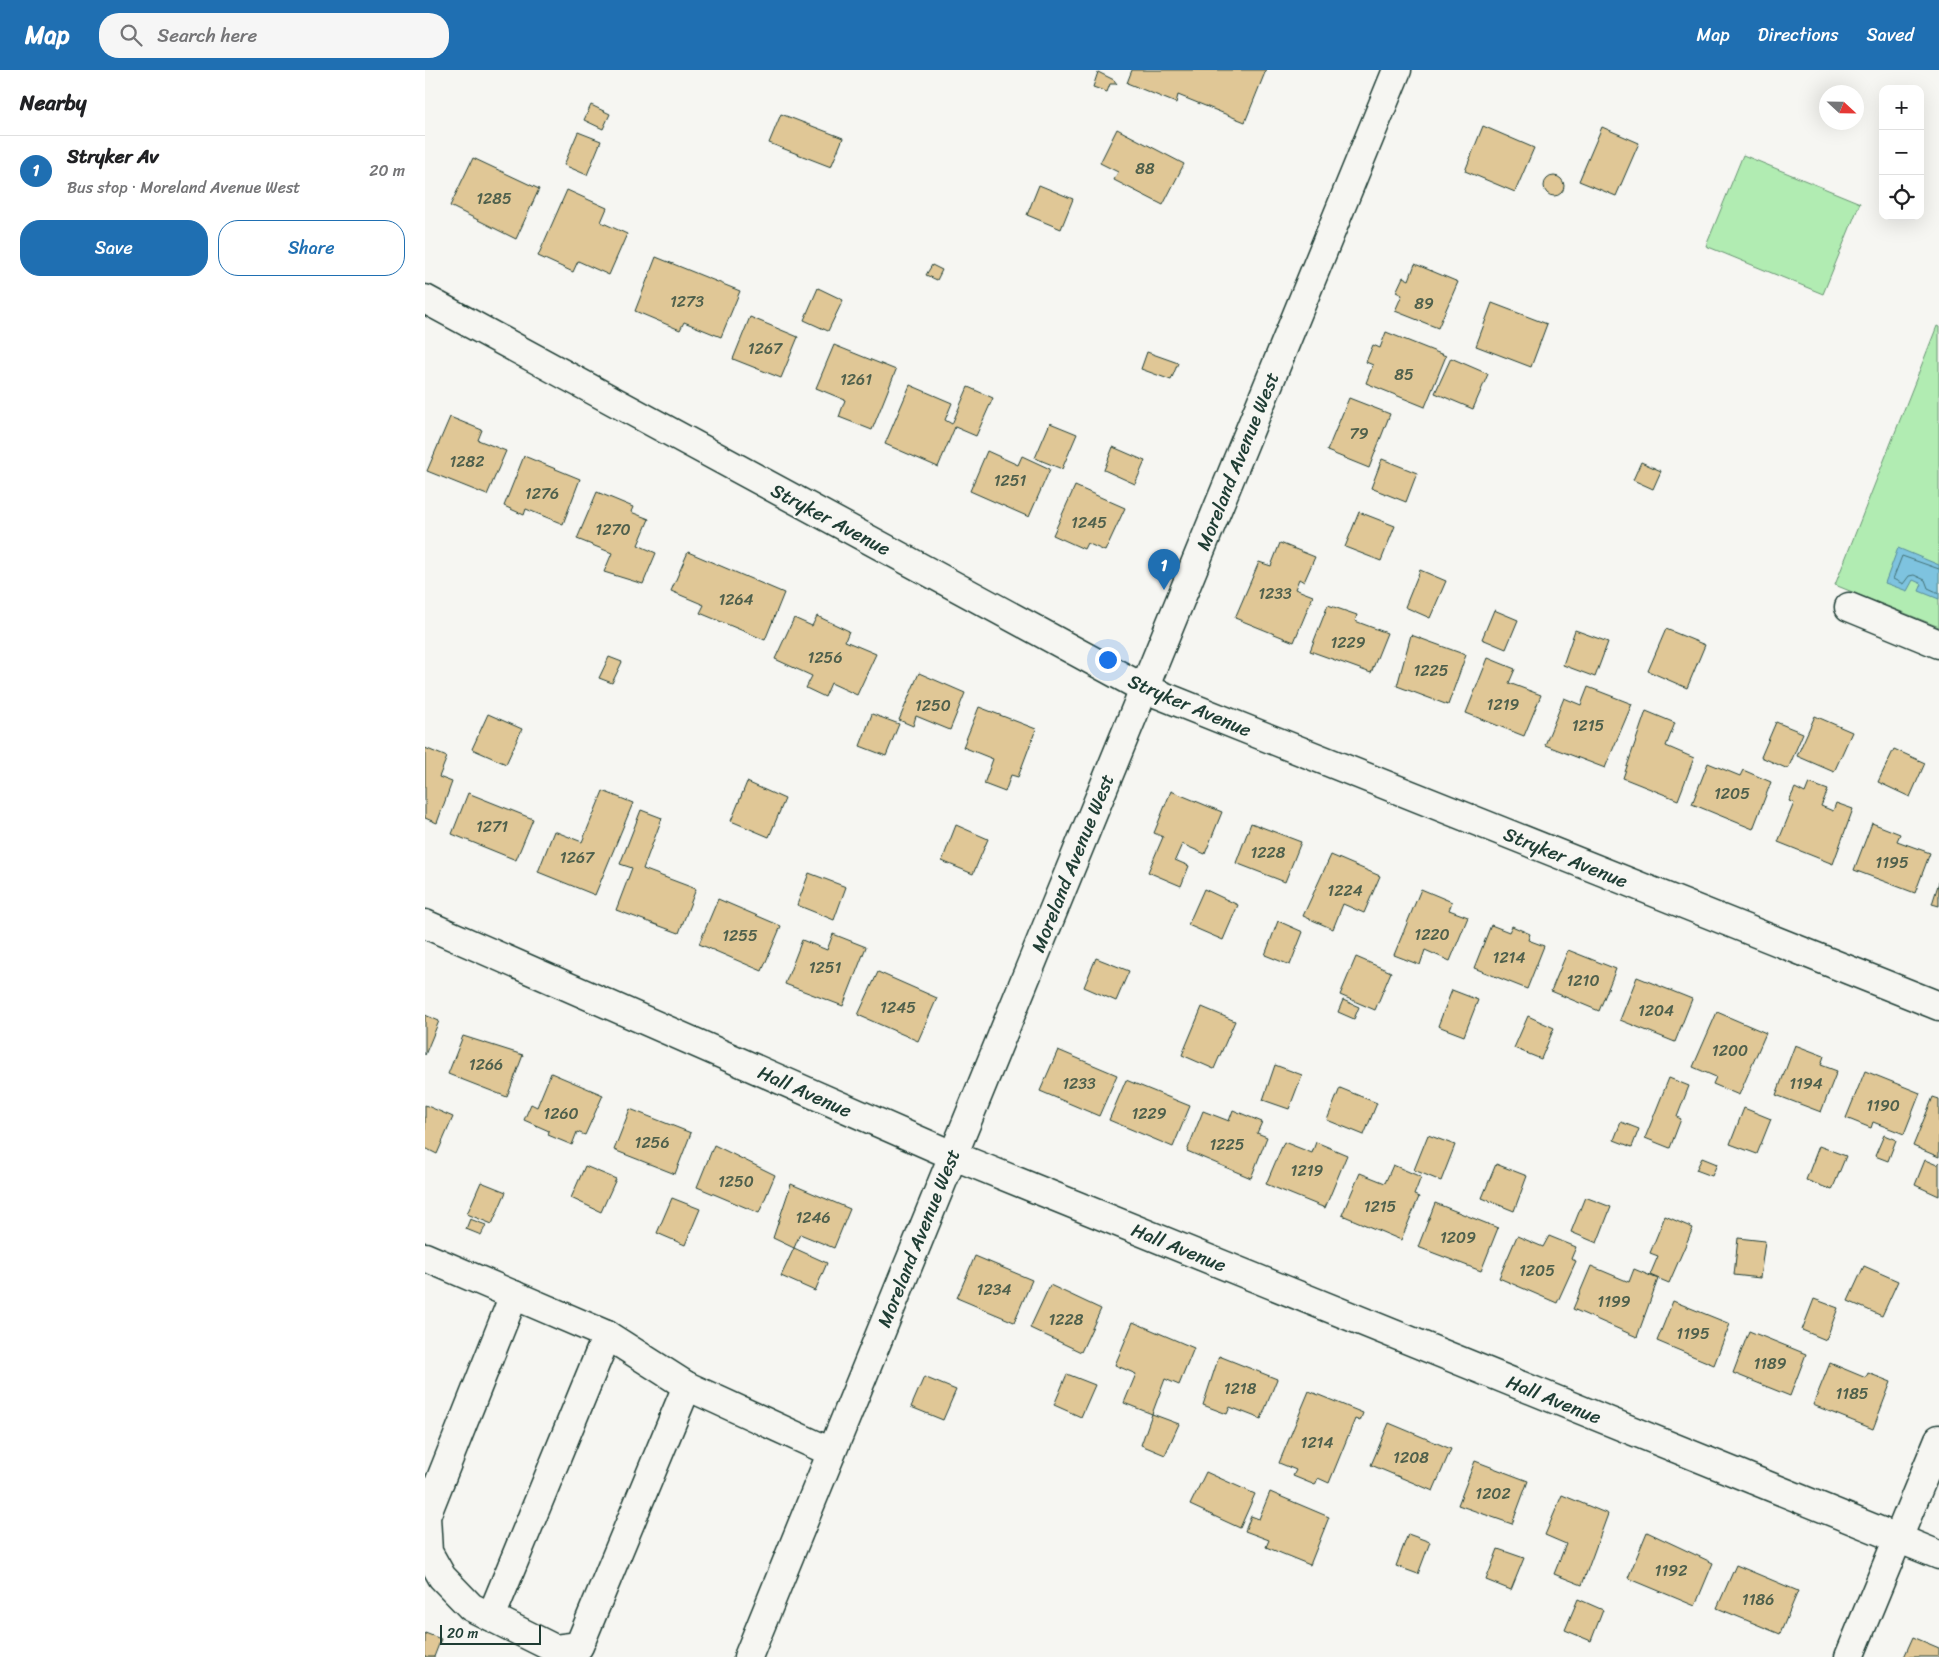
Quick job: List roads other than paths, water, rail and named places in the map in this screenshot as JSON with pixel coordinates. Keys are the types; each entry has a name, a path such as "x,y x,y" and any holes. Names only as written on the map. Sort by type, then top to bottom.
{"street":[{"name":"Moreland Avenue West","path":"748,1657 1397,70"},
{"name":"Stryker Avenue","path":"425,299 1143,688 1939,1006"},
{"path":"1849,608 1939,644"},
{"name":"Hall Avenue","path":"425,924 952,1155 1939,1555"},
{"path":"425,1257 607,1335 687,1386 831,1452"},
{"path":"514,1294 426,1516 428,1552 442,1577 471,1608 555,1649 579,1646 687,1386"},
{"path":"491,1617 607,1335"},
{"path":"1849,1657 1939,1439"}],"water":[{"path":"1898,548 1939,565 1939,599 1919,591 1922,584 1913,580 1907,591 1885,583"}],"place":[{"name":"Stryker Av","path":"1164,590"}]}
